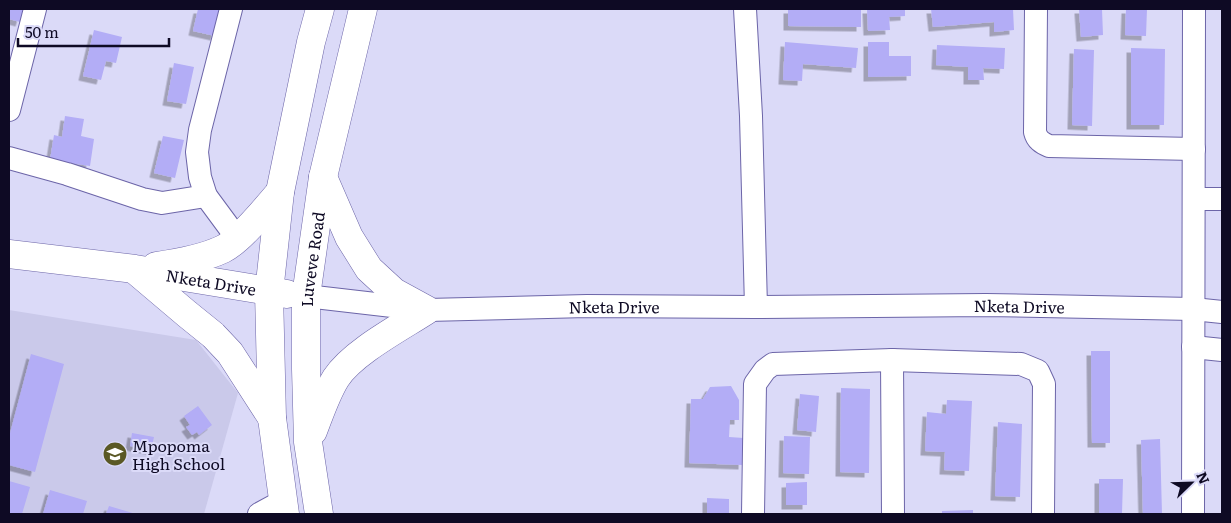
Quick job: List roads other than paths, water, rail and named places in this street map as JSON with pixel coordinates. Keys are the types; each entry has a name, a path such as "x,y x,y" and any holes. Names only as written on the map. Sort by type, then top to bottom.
{"street":[{"path":"9,110 35,9"},
{"path":"231,9 200,130 197,152 200,177 206,196 237,238"},
{"path":"259,514 284,507 272,418 269,292 280,192 311,42 320,9"},
{"name":"Luveve Road","path":"319,514 308,442 306,296 323,177 362,9"},
{"path":"745,9 752,116 756,307"},
{"path":"1036,9 1035,132 1036,137 1041,142 1048,146 1194,148"},
{"path":"1193,514 1194,9"},
{"path":"9,158 67,174 142,199 162,203 206,196"},
{"path":"308,442 328,392 337,376 351,361 382,338 427,310 394,292 369,269 349,238 323,177"},
{"path":"134,269 176,263 224,248 259,216 280,192"},
{"path":"1194,199 1222,199"},
{"name":"Nketa Drive","path":"9,254 134,269 269,292 427,310 587,306 986,305 1193,308 1222,312"},
{"path":"134,269 213,334 230,353 272,418"},
{"path":"1193,347 1222,350"},
{"path":"892,360 894,514"},
{"path":"753,514 755,384 765,370 774,364 892,360 1021,364 1038,371 1044,384 1043,514"}],"place":[{"name":"Mpopoma High School","path":"115,454"}]}
